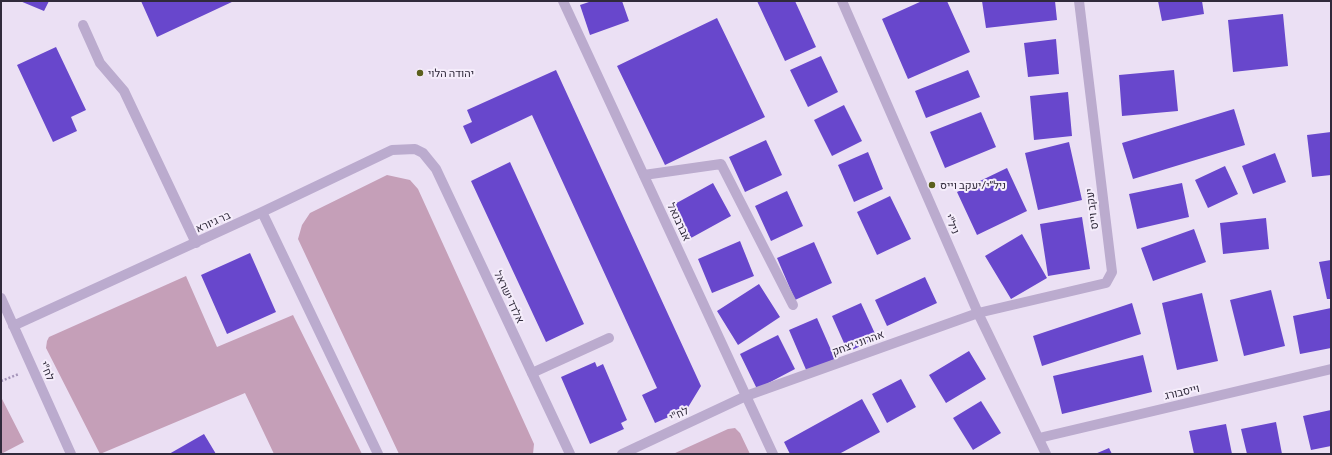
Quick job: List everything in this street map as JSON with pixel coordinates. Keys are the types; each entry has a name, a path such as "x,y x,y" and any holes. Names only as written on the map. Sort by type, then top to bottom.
{"street":[{"name":"אברבנאל","path":"563,1 773,454"},
{"name":"ניל\"י","path":"842,1 978,313 1046,454"},
{"name":"יעקב וייס","path":"978,313 1106,283 1112,272 1079,1"},
{"path":"83,26 100,63 124,91 196,242"},
{"name":"בר גיורא","path":"13,326 262,212 392,150 415,149 423,153"},
{"name":"אלדד ישראל","path":"423,153 436,168 570,454"},
{"path":"644,175 721,164 793,305"},
{"path":"262,212 378,454"},
{"name":"לח\"י","path":"1,298 70,454"},
{"name":"אהרוני יצחק","path":"746,396 978,313"},
{"path":"532,373 609,338"},
{"name":"וייסבורג","path":"1039,438 1331,369"},
{"name":"לח\"י","path":"622,454 746,396"}],"path":[{"path":"1,381 33,368"}],"shaded area":[{"path":"387,175 410,180 418,189 534,444 533,454 399,454 298,239 302,225 310,213"},
{"path":"186,276 217,347 293,315 362,454 274,454 245,393 100,454 46,348 47,341 49,337"},
{"path":"1,397 24,442 1,454"},
{"path":"735,428 740,433 750,454 673,454 728,429"}],"building":[{"path":"20,1 49,1 44,11"},
{"path":"141,1 234,1 157,37"},
{"path":"592,1 622,1 629,21 590,35 580,5"},
{"path":"757,1 795,1 816,47 785,61"},
{"path":"922,1 947,1 970,52 908,79 882,19"},
{"path":"982,1 1055,1 1057,20 986,28"},
{"path":"1158,1 1202,1 1204,14 1162,21"},
{"path":"1283,14 1288,66 1233,72 1228,20"},
{"path":"717,18 765,117 665,165 617,66"},
{"path":"1056,39 1059,74 1028,77 1024,43"},
{"path":"56,47 86,110 71,117 77,131 53,142 17,65"},
{"path":"821,56 838,92 808,107 790,70"},
{"path":"556,70 701,386 687,409 655,423 642,395 657,388 532,115 471,144 463,126 472,122 467,110"},
{"path":"968,70 980,97 926,118 915,91"},
{"path":"1174,70 1178,111 1122,116 1119,75"},
{"path":"1068,92 1072,136 1034,140 1030,96"},
{"path":"844,105 862,141 832,156 814,120"},
{"path":"1234,109 1245,145 1133,179 1122,143"},
{"path":"981,112 996,147 945,168 930,132"},
{"path":"1331,132 1331,175 1312,177 1307,135"},
{"path":"766,140 782,175 745,192 729,157"},
{"path":"1069,142 1082,200 1038,210 1025,153"},
{"path":"868,152 883,189 854,202 838,165"},
{"path":"1275,153 1286,182 1253,194 1242,166"},
{"path":"510,162 584,324 546,342 471,181"},
{"path":"1225,166 1238,194 1208,208 1195,180"},
{"path":"1007,168 1027,211 977,235 957,192"},
{"path":"713,183 731,216 691,238 673,205"},
{"path":"1182,183 1189,217 1137,229 1129,194"},
{"path":"787,191 803,226 771,241 755,206"},
{"path":"890,196 911,239 877,255 857,212"},
{"path":"1082,217 1090,269 1048,276 1040,224"},
{"path":"1266,218 1269,249 1223,254 1220,223"},
{"path":"1194,229 1206,262 1153,281 1141,248"},
{"path":"1022,234 1047,278 1011,299 985,256"},
{"path":"740,241 754,276 712,293 698,259"},
{"path":"814,242 832,283 795,300 777,258"},
{"path":"250,253 276,312 227,334 201,275"},
{"path":"1331,260 1331,299 1327,299 1319,262"},
{"path":"925,277 937,303 887,326 875,300"},
{"path":"759,284 780,317 738,345 717,311"},
{"path":"1271,290 1285,346 1244,356 1230,300"},
{"path":"1202,293 1218,361 1177,370 1162,303"},
{"path":"861,303 877,338 848,352 832,316"},
{"path":"1132,303 1141,334 1042,366 1033,336"},
{"path":"1331,308 1331,348 1300,354 1293,316"},
{"path":"817,318 835,359 807,372 789,330"},
{"path":"778,335 795,369 757,389 740,354"},
{"path":"969,351 986,379 946,403 929,375"},
{"path":"1143,355 1152,392 1062,414 1053,376"},
{"path":"595,362 597,367 603,364 627,420 621,423 624,429 590,444 561,377"},
{"path":"901,379 916,407 887,423 872,394"},
{"path":"862,399 880,432 839,454 790,454 784,442"},
{"path":"981,401 1001,433 973,450 953,418"},
{"path":"1331,410 1331,446 1311,450 1303,416"},
{"path":"1276,422 1282,454 1247,454 1241,429"},
{"path":"1226,424 1232,454 1194,454 1189,431"},
{"path":"204,434 216,454 169,454"},
{"path":"1109,448 1112,454 1095,454"}],"place":[{"name":"יהודה הלוי","path":"420,73"},
{"name":"ניל״י/יעקב וייס","path":"932,185"}]}
